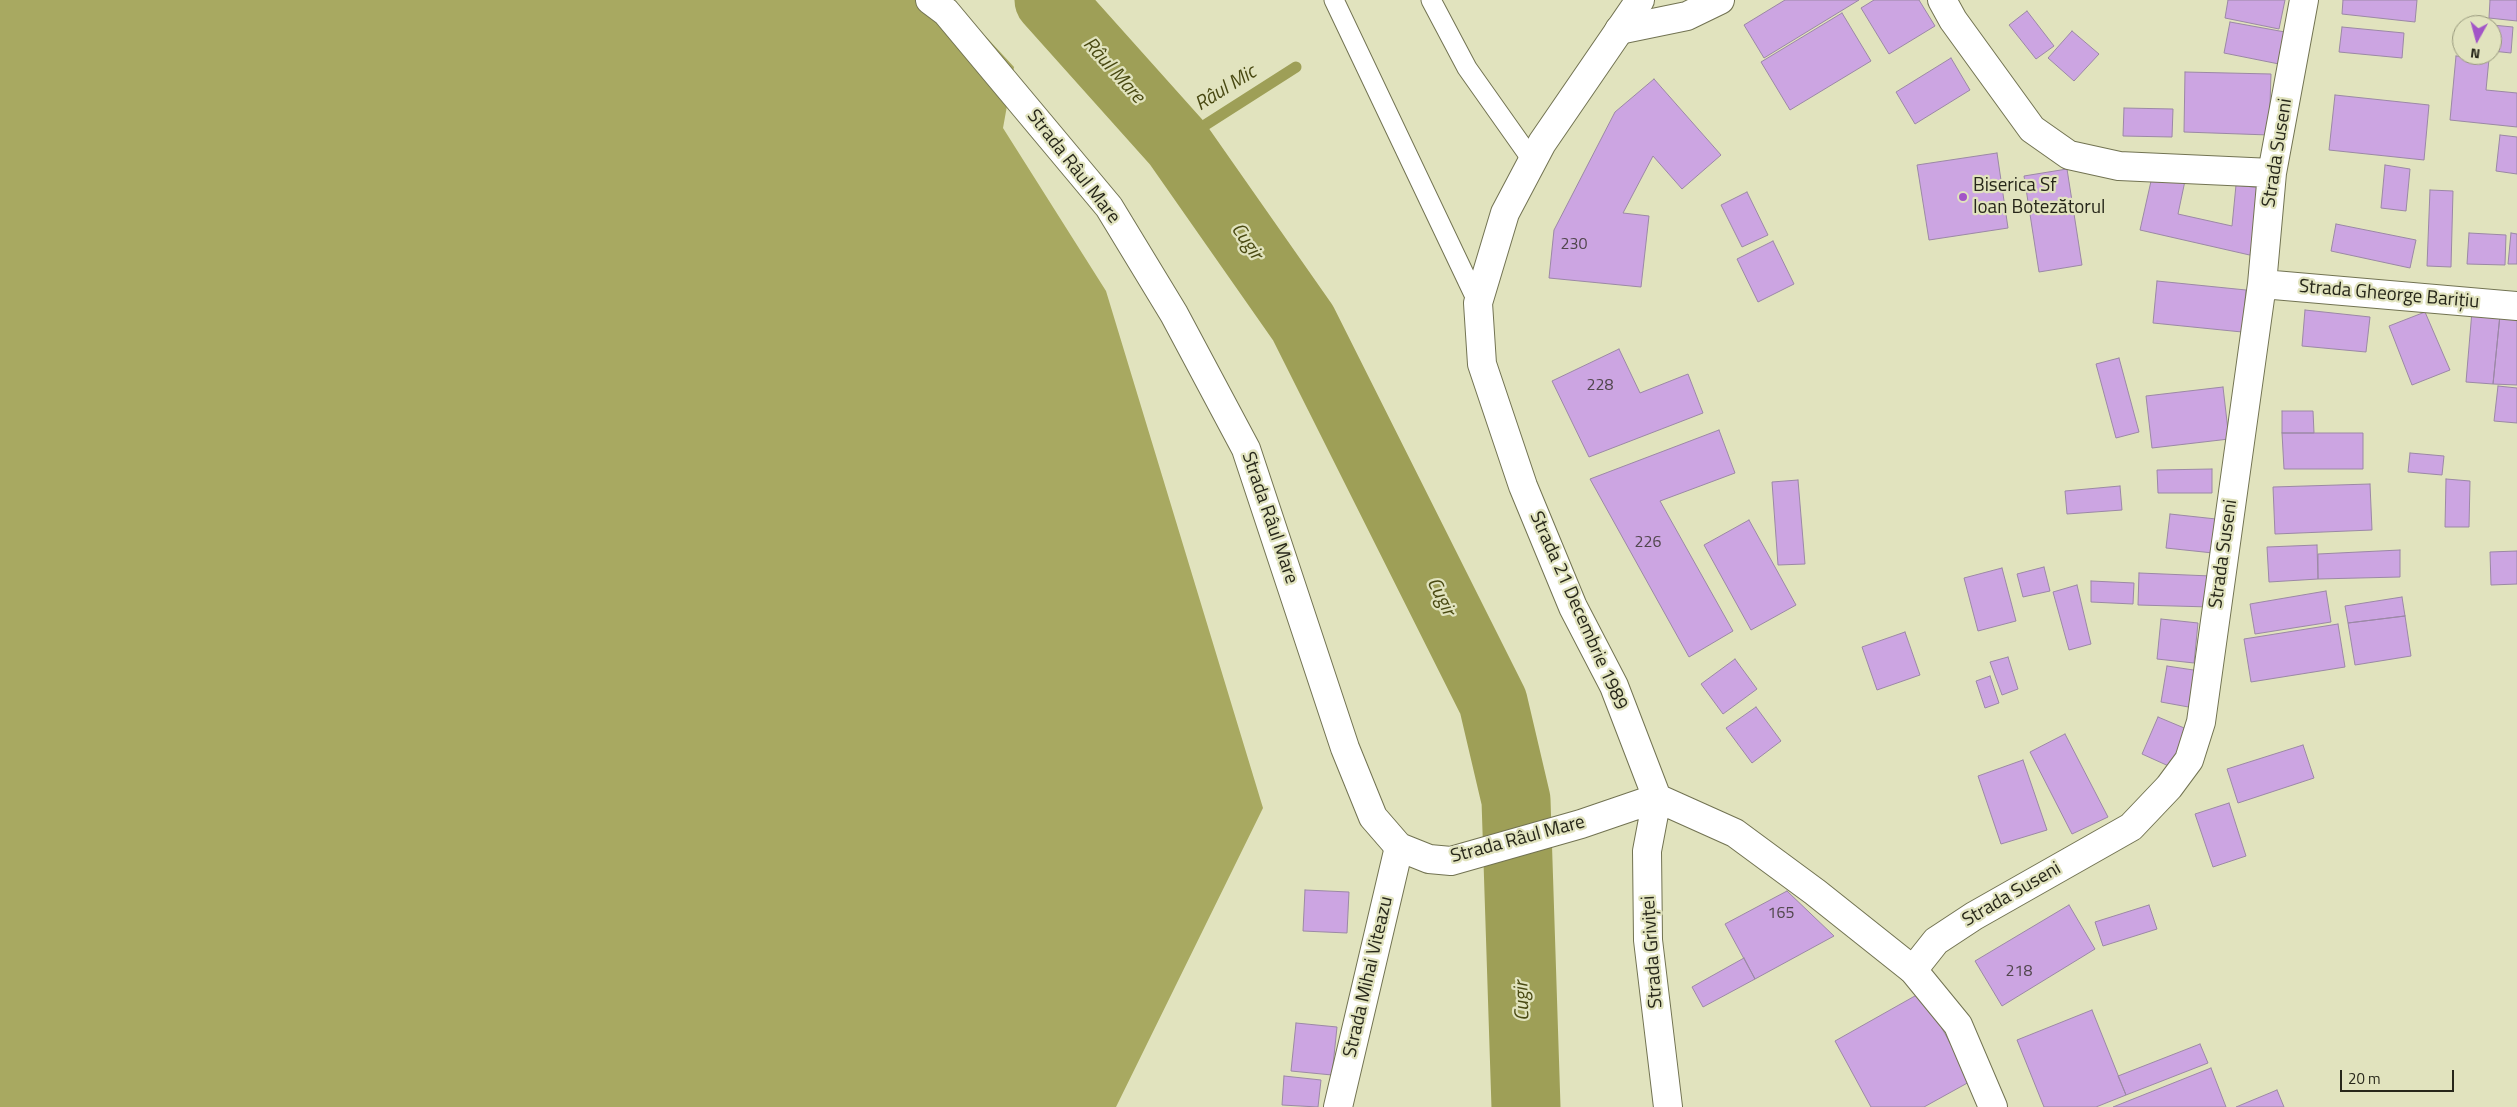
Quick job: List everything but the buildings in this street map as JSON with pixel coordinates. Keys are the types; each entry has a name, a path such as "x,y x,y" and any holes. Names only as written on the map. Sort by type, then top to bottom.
{"street":[{"name":"Strada Râul Mare","path":"930,0 946,12 1109,207 1174,314 1246,449 1345,748 1373,817 1399,846 1429,859 1451,861 1561,830 1657,798"},
{"name":"Strada 21 Decembrie 1989","path":"1640,0 1532,160 1505,213 1478,303 1482,364 1523,486 1573,607 1614,686 1657,798"},
{"path":"1619,30 1687,16 1720,0"},
{"path":"1942,0 1953,20 2032,129 2069,155 2119,166 2272,173"},
{"name":"Strada Suseni","path":"1913,970 1936,941 1967,921 2131,827 2169,787 2189,760 2201,722 2262,284 2272,173 2304,0"},
{"name":"Strada Gheorge Barițiu","path":"2262,284 2517,306"},
{"path":"1657,798 1734,833 1815,892 1913,970 1958,1025 1993,1107"},
{"name":"Strada Griviței","path":"1657,798 1647,852 1648,940 1668,1107"},
{"name":"Strada Mihai Viteazu","path":"1338,1107 1399,846"}],"lane":[{"path":"1334,0 1478,303"},
{"path":"1431,0 1467,68 1532,160"}],"shaded area":[{"path":"0,0 952,0 1014,67 1003,128 1106,291 1263,808 1116,1107 0,1107"}],"waterway":[{"name":"Cugir","path":"1049,0 1177,143 1303,323 1493,702 1516,800 1526,1107"},
{"name":"Râul Mic","path":"1177,143 1296,67"}],"place":[{"name":"Biserica Sf Ioan Botezătorul","path":"1963,197"}],"water label":[{"name":"Râul Mare","path":"1113,71"}]}
